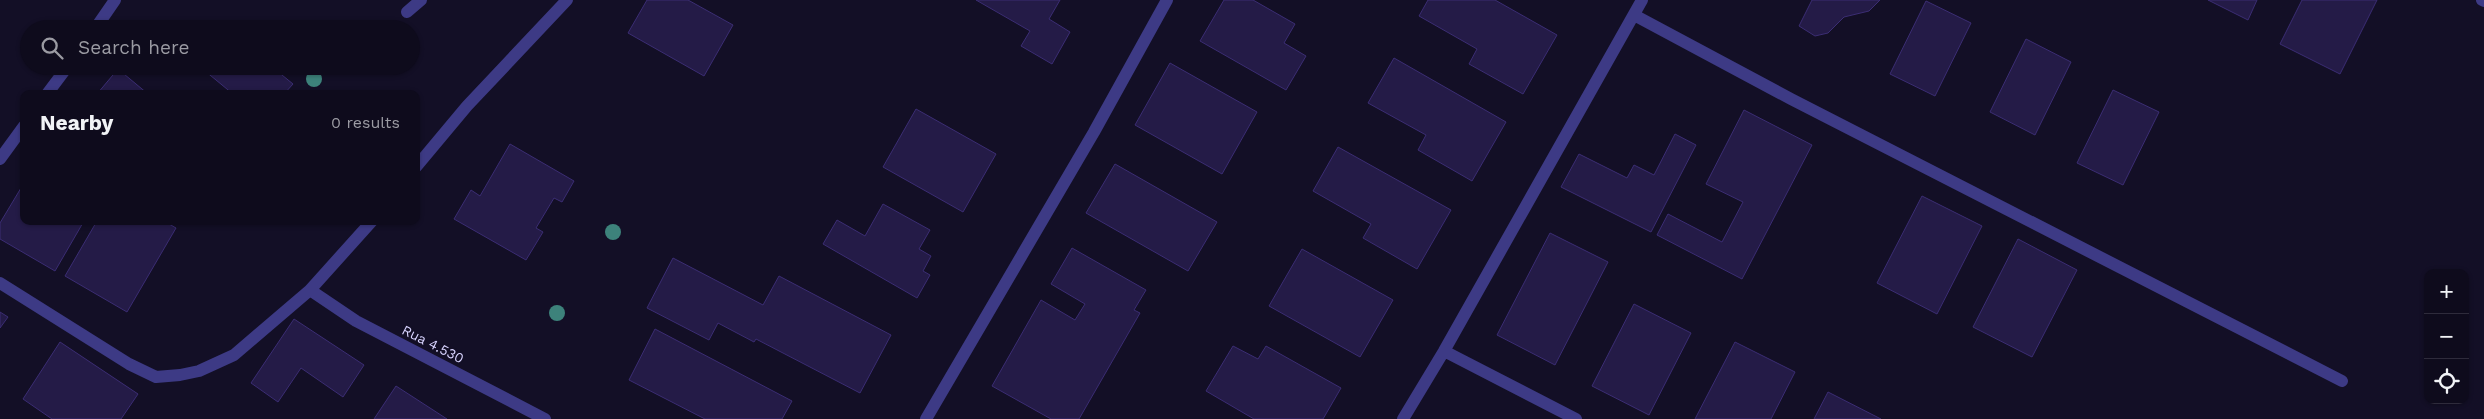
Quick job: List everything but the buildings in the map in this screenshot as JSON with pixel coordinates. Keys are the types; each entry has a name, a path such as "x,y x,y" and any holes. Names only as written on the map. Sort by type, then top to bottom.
{"street":[{"path":"101,20 115,0"},
{"path":"408,12 421,0"},
{"path":"420,162 467,106 566,0"},
{"path":"926,419 1094,132 1167,0"},
{"path":"1403,419 1642,0"},
{"path":"1634,15 1791,99 2342,381"},
{"path":"50,90 61,75"},
{"path":"0,159 20,132"},
{"path":"0,283 129,364 156,377 199,371 234,355 310,290 368,225"},
{"name":"Rua 4.530","path":"310,290 356,321 545,419"},
{"path":"1444,350 1576,419"}]}
